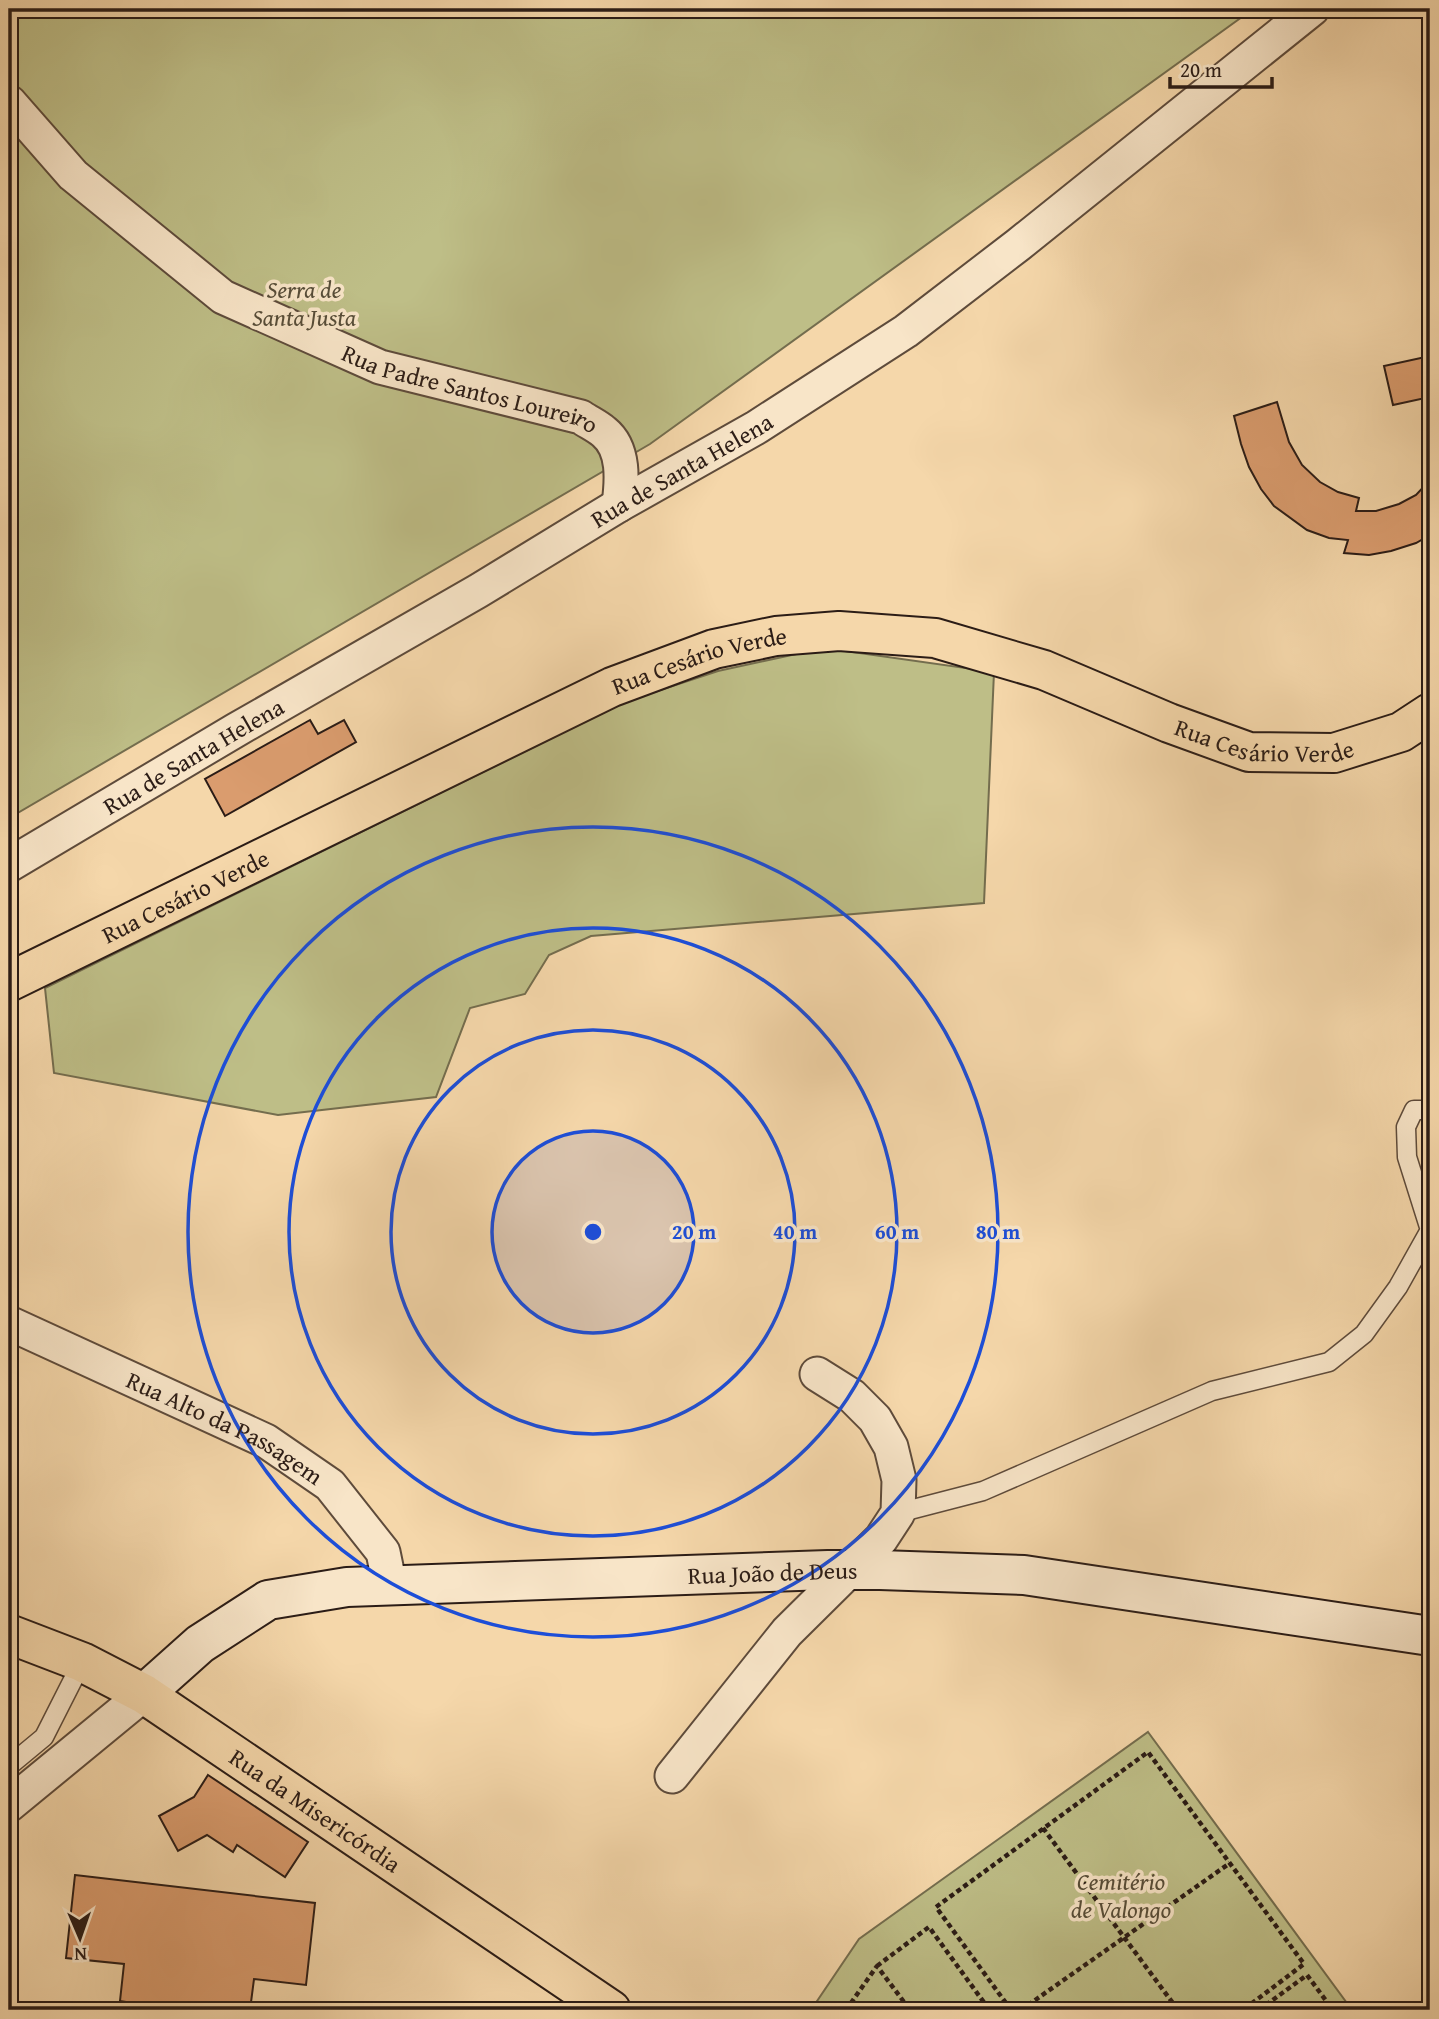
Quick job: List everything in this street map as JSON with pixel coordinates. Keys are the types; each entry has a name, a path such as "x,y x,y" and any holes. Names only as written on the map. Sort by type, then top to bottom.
{"main road":[{"name":"Rua Cesário Verde","path":"9,982 612,687 714,649 776,636 839,631 935,638 1044,670 1169,723 1250,752 1334,753 1401,732 1430,713"},
{"name":"Rua da Misericórdia","path":"9,1634 82,1662 144,1694 611,2010"}],"street":[{"name":"Rua de Santa Helena","path":"9,865 478,591 619,505 757,427 906,331 1018,245 1312,9"},
{"name":"Rua Padre Santos Loureiro","path":"9,102 73,175 223,297 380,367 581,417 607,434 619,456 622,480 619,505"},
{"name":"Rua Alto da Passagem","path":"9,1324 266,1441 330,1485 383,1552 390,1586"},
{"path":"672,1776 787,1632 881,1539 898,1513 899,1480 891,1447 875,1419 852,1396 817,1374"},
{"name":"Rua João de Deus","path":"144,1694 200,1644 268,1600 348,1587 852,1570 1024,1575 1430,1636"},
{"path":"9,1805 144,1694"}],"lane":[{"path":"898,1513 983,1491 1212,1391 1328,1362 1364,1334 1398,1287 1430,1230 1407,1157 1406,1127 1415,1110 1430,1110"},
{"path":"9,1766 44,1737 82,1662"}],"path":[{"path":"1012,2010 936,1907 1148,1752 1304,1964 1244,2010"},
{"path":"1043,1828 1178,2010"},
{"path":"1021,2010 1230,1863"},
{"path":"846,2010 877,1966 929,1927 988,2008 985,2010"},
{"path":"877,1966 910,2010"},
{"path":"1259,2010 1307,1975 1333,2010"}],"green space":[{"name":"Serra de Santa Justa","path":"9,9 1253,9 650,444 9,818"},
{"path":"824,648 994,672 984,903 591,936 549,955 525,994 470,1008 436,1097 278,1115 54,1073 45,988 627,701 718,671"},
{"name":"Cemitério de Valongo","path":"1148,1732 1352,2010 811,2010 859,1939"}],"building":[{"path":"1430,356 1430,397 1393,405 1384,366"},
{"path":"1277,402 1289,442 1302,465 1320,482 1338,492 1359,498 1356,511 1376,511 1399,504 1416,495 1430,480 1430,535 1391,551 1369,555 1344,553 1348,540 1329,538 1307,530 1274,506 1249,467 1234,416"},
{"path":"310,720 318,734 344,720 356,742 225,816 205,779"},
{"path":"208,1775 308,1842 285,1877 237,1845 233,1852 207,1835 178,1851 159,1816 194,1797"},
{"path":"75,1875 315,1903 306,1985 254,1979 250,2010 132,2010 133,2003 120,2001 124,1964 66,1958"}]}
